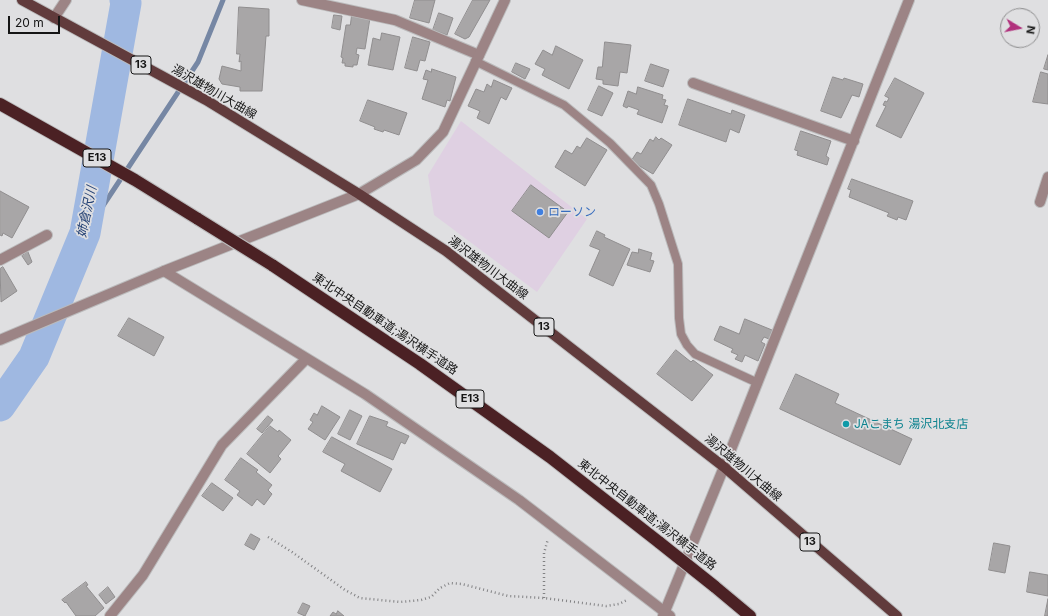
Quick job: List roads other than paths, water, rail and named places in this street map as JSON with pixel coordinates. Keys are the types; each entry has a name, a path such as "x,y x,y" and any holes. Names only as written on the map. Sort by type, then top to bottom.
{"highway":[{"name":"東北中央自動車道;湯沢横手道路","path":"0,104 135,180 272,266 420,364 550,457 750,616"}],"main road":[{"name":"湯沢雄物川大曲線","path":"22,0 206,100 359,194 446,251 724,468 897,616"}],"street":[{"path":"54,18 66,0"},
{"path":"302,0 395,20 477,58"},
{"path":"5,338 164,271 359,194 416,160 443,132 505,0"},
{"path":"164,271 365,394 519,500 666,614 909,0"},
{"path":"693,82 854,141"},
{"path":"1040,202 1048,177"},
{"path":"0,260 47,235"},
{"path":"110,616 143,575 222,446 306,359"}],"lane":[{"path":"477,58 564,105 610,143 651,185 659,204 678,264 679,318 681,334 687,345 695,354 758,383"}],"waterway":[{"name":"姉倉沢川","path":"0,406 34,357 85,233 126,3 125,0"},
{"path":"85,233 198,62 223,0"}],"place":[{"name":"ローソン","path":"540,212"},
{"name":"JAこまち 湯沢北支店","path":"846,424"}]}
